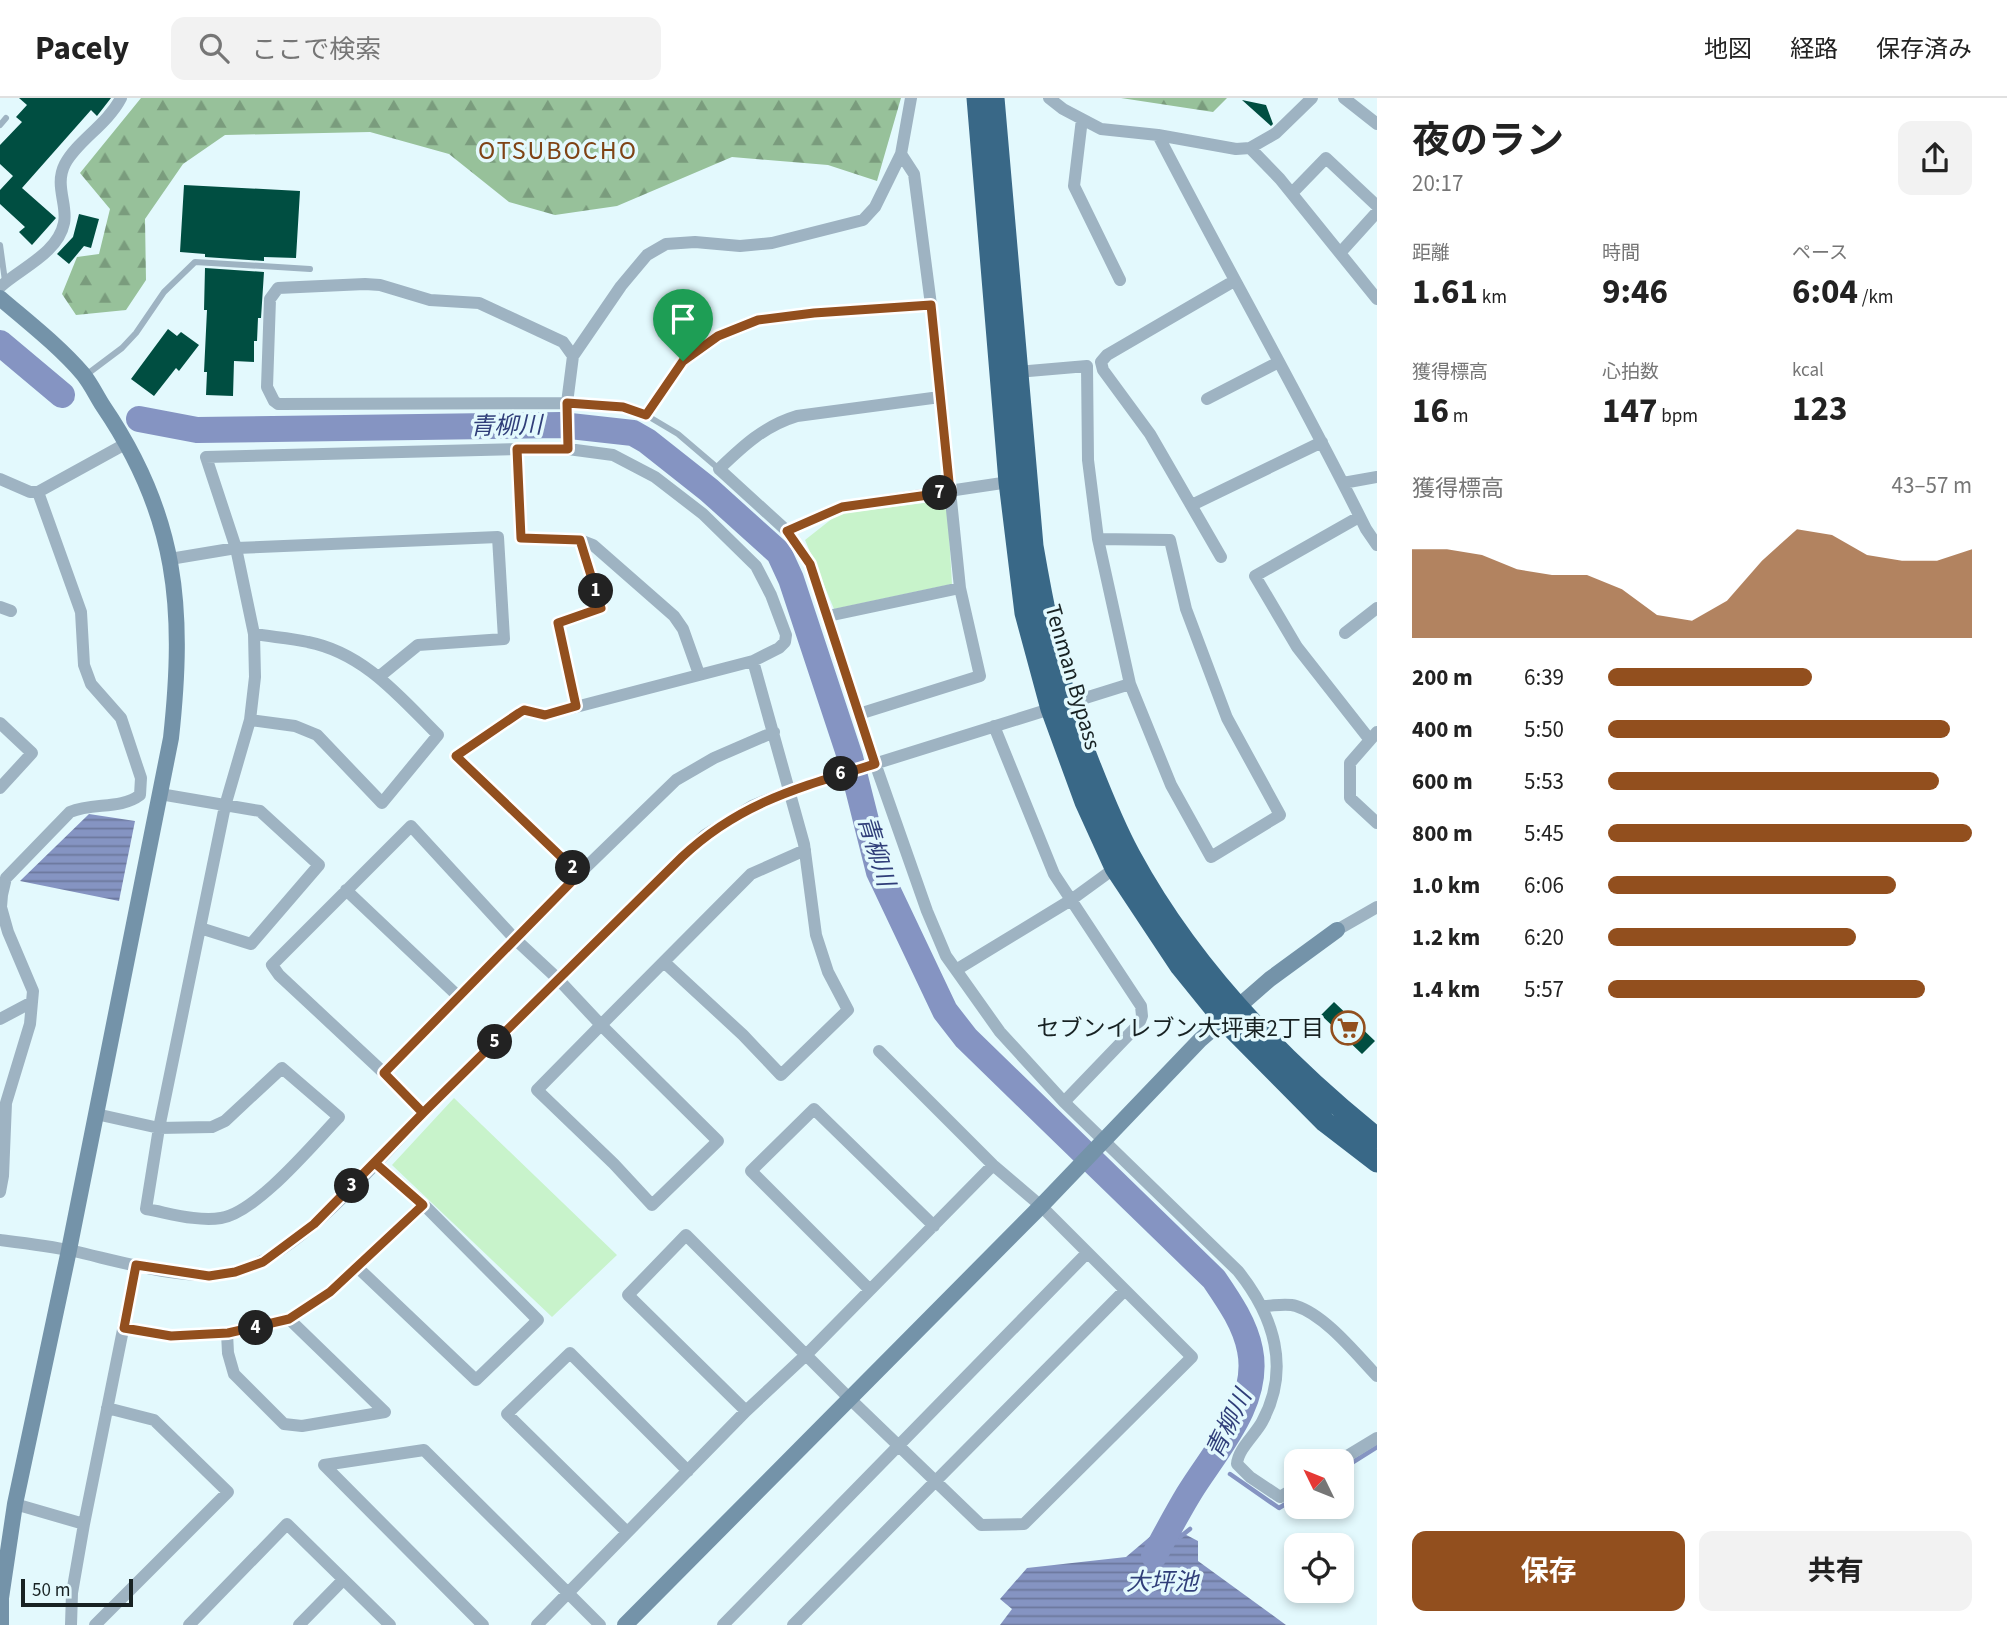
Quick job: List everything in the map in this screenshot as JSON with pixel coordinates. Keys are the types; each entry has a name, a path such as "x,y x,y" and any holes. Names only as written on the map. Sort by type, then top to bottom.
{"highway":[{"name":"Tenman Bypass","path":"977,98 1009,482 1026,613 1059,706 1085,802 1115,868 1180,966 1230,1013 1377,1138"},
{"name":"Tenman Bypass","path":"994,98 1033,546 1059,706 1129,855 1230,1013 1325,1122 1377,1162"}],"street":[{"path":"3,284 46,254 56,239 65,222 60,175 66,161 112,114 121,98"},
{"path":"568,449 567,403 573,356 621,286 647,255 666,244 695,242 740,246 772,243 857,224 875,208 901,154 911,98"},
{"path":"1049,98 1101,128 1237,149 1250,148 1276,133 1312,98"},
{"path":"1344,98 1377,124"},
{"path":"1082,119 1074,186 1120,281"},
{"path":"1158,135 1322,442 1359,517 1377,545"},
{"path":"1250,148 1292,193 1377,299"},
{"path":"859,714 981,676 960,588 931,305 914,174 901,154"},
{"path":"1292,193 1326,158 1377,206"},
{"path":"1340,253 1377,212"},
{"path":"1221,557 1150,434 1103,370 1101,362 1107,355 1234,281"},
{"path":"573,356 563,342 479,303 430,300 380,285 365,284 278,288 270,299 267,387 278,404 567,403 623,407 646,415 683,361 718,336 758,320 814,313 931,305"},
{"path":"0,298 56,346 84,376 127,443 141,469 164,528 176,609 176,690 171,738 69,1250 15,1504 1,1598 1,1625"},
{"path":"1208,399 1279,362"},
{"path":"1017,372 1087,366 1088,460 1098,539 1130,684 1171,785 1211,856 1280,815 1227,718 1186,609 1170,540 1098,539"},
{"path":"940,397 797,416 753,436 719,469 787,531 810,564 875,764 934,930 956,970 1000,1032 1099,1143 1238,1271 1257,1294 1274,1343 1278,1378 1273,1399 1261,1424 1238,1457 1237,1464 1250,1477 1280,1497 1284,1495"},
{"path":"1192,505 1322,442"},
{"path":"0,480 30,492 38,492 127,443"},
{"path":"517,449 521,538 580,540 600,550 674,616 682,629 699,674"},
{"path":"96,1114 159,1128 212,1127 225,1121 282,1068 339,1117 273,1186 236,1213 222,1218 206,1219 146,1209 159,1128 225,806 250,720 255,677 254,634 236,548 206,457 517,449 568,449 613,455 655,477 703,514 756,566 771,595 786,635 785,642 779,648 753,661 545,715 524,710 456,756 579,874"},
{"path":"1343,483 1377,477"},
{"path":"787,531 842,507 1009,482"},
{"path":"0,1192 6,1103 30,1024 33,991 4,934 1,907 6,878 70,812 82,806 129,804 140,795 141,778 121,718 90,684 85,665 81,612 38,492"},
{"path":"1359,517 1255,576 1297,647 1373,736 1350,763 1350,798 1377,823"},
{"path":"170,559 236,548 498,537 503,639 418,645 380,676"},
{"path":"576,706 558,623 601,608 580,540"},
{"path":"828,616 960,588"},
{"path":"1345,633 1377,608"},
{"path":"250,720 295,726 317,735 382,803 438,735 380,676 349,657 311,642 254,634"},
{"path":"664,962 743,1035 781,1075 848,1010 828,972 816,934 805,850 791,790 753,661"},
{"path":"0,1240 209,1276 235,1272 263,1262 314,1224 705,835 752,806 791,790 1130,684"},
{"path":"0,723 32,753 0,788"},
{"path":"994,726 1054,874 1136,996 1142,1016 1139,1024 1064,1102"},
{"path":"384,1073 579,874 676,780 714,758 774,732"},
{"path":"160,794 260,811 319,865 251,944 200,928"},
{"path":"423,1113 279,975 272,965 411,826 515,939 558,979 601,1025 718,1141 652,1205 614,1164 537,1090 601,1025 751,874 805,850"},
{"path":"956,970 1071,900 1115,868"},
{"path":"346,890 459,997"},
{"path":"625,1625 1230,1013 1337,930 1377,907"},
{"path":"0,1019 32,1002"},
{"path":"746,1411 628,1295 686,1234 849,1398 981,1525 1024,1524 1192,1357 1041,1206 993,1165 879,1051"},
{"path":"870,1290 751,1171 814,1110 934,1226"},
{"path":"357,1267 476,1380 538,1320 423,1205 375,1163"},
{"path":"537,1625 746,1411 807,1354 993,1165"},
{"path":"124,1328 171,1336 228,1333 289,1319 330,1292 423,1205"},
{"path":"726,1624 1087,1253"},
{"path":"71,1625 72,1593 84,1524 136,1265"},
{"path":"793,1625 1125,1290"},
{"path":"1262,1306 1295,1305 1314,1315 1377,1376"},
{"path":"228,1333 228,1353 234,1374 284,1424 302,1426 384,1412 289,1319"},
{"path":"627,1532 507,1414 570,1353 688,1471"},
{"path":"95,1625 228,1492 154,1420 107,1408"},
{"path":"1354,1452 1377,1438"},
{"path":"483,1625 324,1465 424,1450 600,1625"},
{"path":"15,1504 84,1524"},
{"path":"189,1625 287,1524 390,1625"},
{"path":"299,1625 343,1580"}],"lane":[{"path":"0,125 6,118"},
{"path":"0,245 3,284"},
{"path":"84,376 122,348 136,333 164,292 195,262 310,269"},
{"path":"646,415 678,434 719,469"}],"green space":[{"path":"141,98 901,98 877,181 828,165 732,157 617,206 555,215 509,202 449,154 370,132 225,135 183,164 145,219 146,280 126,310 76,315 62,294 77,257 99,254 110,209 80,173"},
{"path":"1121,98 1227,98 1213,112"},
{"path":"947,500 952,584 834,609 805,540 838,514"},
{"path":"454,1098 617,1255 552,1317 392,1165"}],"water":[{"path":"89,814 135,821 119,901 20,881"},
{"name":"大坪池","path":"1165,1524 1198,1541 1198,1561 1286,1625 1000,1625 1012,1609 1000,1599 1027,1568 1126,1557"}],"building":[{"path":"19,98 111,98 97,116 91,110 22,188 56,218 32,245 19,232 25,227 0,204 0,190 13,176 0,164 0,145 22,122 16,117 27,105"},
{"path":"1242,100 1266,105 1273,124 1271,126"},
{"path":"184,185 300,191 296,258 264,257 264,261 205,257 205,254 180,252"},
{"path":"79,214 99,219 91,248 84,246 69,264 57,254 73,237"},
{"path":"205,268 264,272 261,318 258,318 257,341 254,341 254,362 234,361 233,396 206,395"},
{"path":"168,329 177,336 181,332 199,345 179,371 176,368 154,396 131,379"},
{"name":"セブンイレブン大坪東2丁目","path":"1334,1002 1375,1041 1362,1054 1321,1015"}],"waterway":[{"name":"青柳川","path":"0,343 62,395"},
{"name":"青柳川","path":"139,419 197,430 561,425 633,433 709,490 779,553 791,579 850,757 879,872 945,1011 966,1038 1214,1279 1231,1304 1244,1331 1252,1370 1242,1409 1222,1445 1188,1495 1154,1556"},
{"path":"1354,1461 1377,1447"},
{"path":"1230,1474 1279,1508 1284,1505"},
{"path":"1180,1537 1190,1529"}],"place":[{"name":"セブンイレブン大坪東2丁目","path":"1348,1028"}],"district":[{"name":"OTSUBOCHO","path":"558,150"}],"route":[{"path":"931,305 950,492 842,507 787,531 810,564 875,764 791,790 752,806 705,835 682,857 375,1163 423,1205 330,1292 289,1319 244,1331 171,1336 124,1328 136,1265 209,1276 235,1272 263,1262 314,1224 423,1113 384,1073 579,874 456,756 524,710 545,715 576,706 558,623 601,608 580,540 521,538 517,449 568,449 567,403 623,407 646,415 683,361 718,336 758,320 814,313 931,305"}]}
